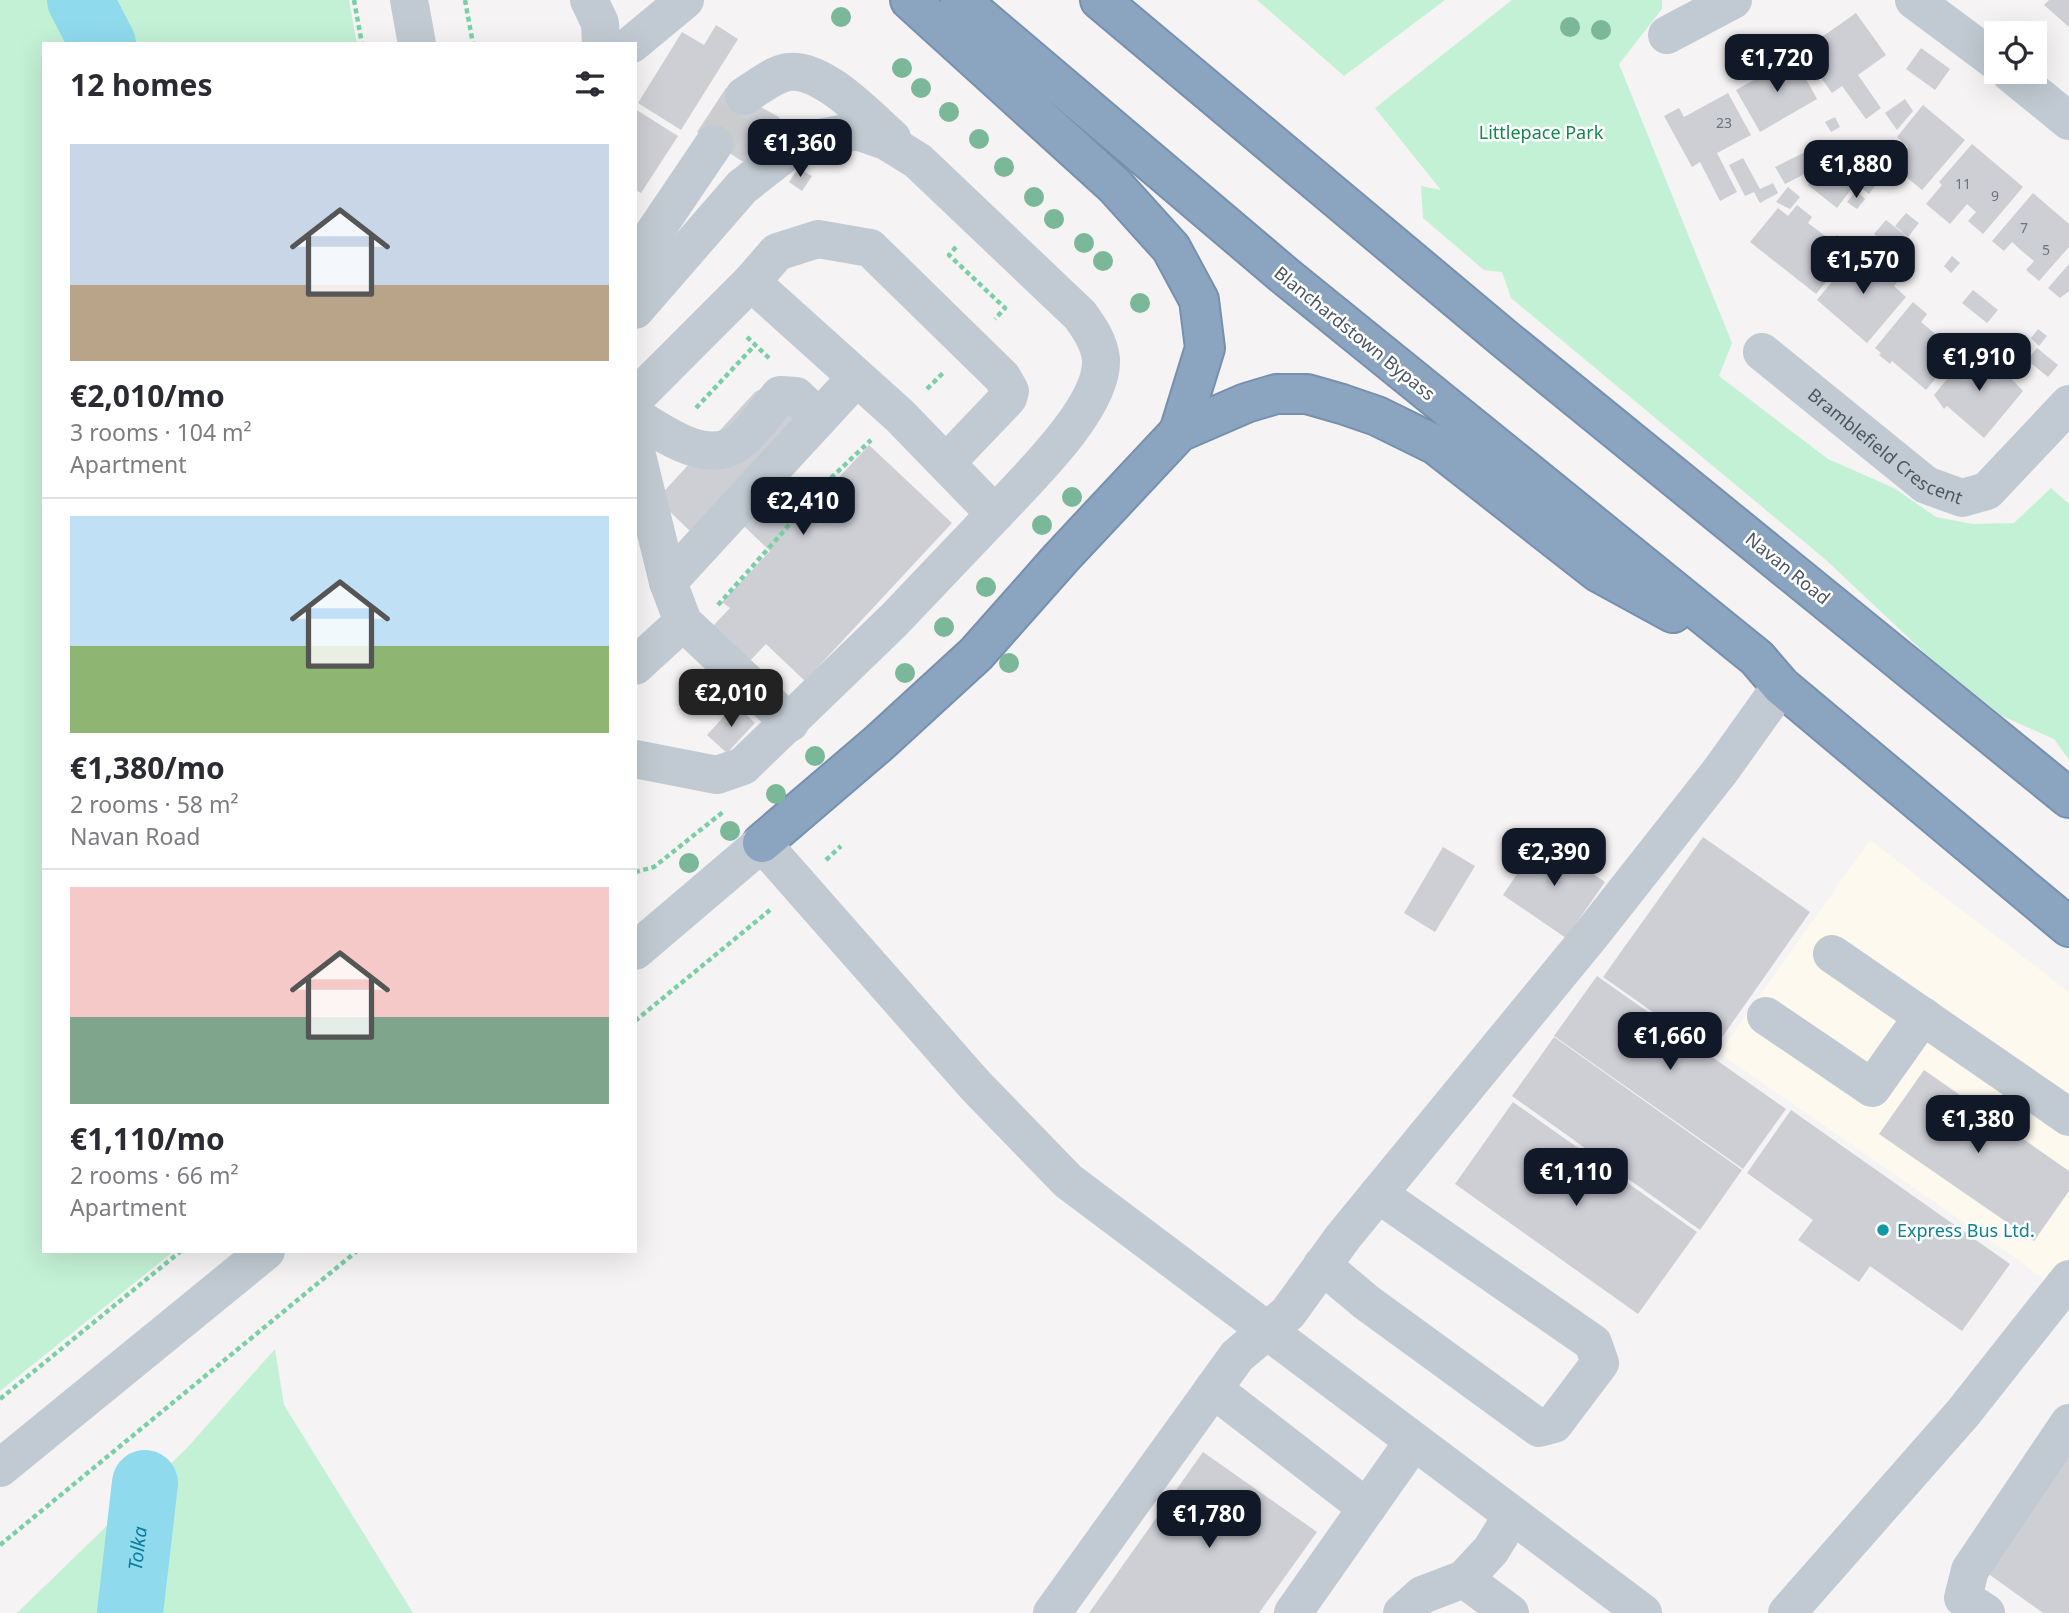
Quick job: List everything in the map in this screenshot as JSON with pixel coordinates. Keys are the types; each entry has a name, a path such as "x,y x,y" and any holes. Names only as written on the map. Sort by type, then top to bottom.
{"highway":[{"path":"910,0 1115,186 1171,248 1199,300 1205,348 1179,432"},
{"name":"Blanchardstown Bypass","path":"960,0 1284,275 1769,672"},
{"name":"Navan Road","path":"1100,0 1506,340 2069,798"},
{"path":"762,844 879,743 976,654 1060,558 1179,432 1247,402 1276,394 1307,394 1377,416 1436,445 1598,572 1769,672 2069,927"}],"street":[{"path":"409,0 417,42"},
{"path":"589,0 600,23 601,42"},
{"path":"634,42 685,0"},
{"path":"1668,35 1733,0"},
{"path":"1914,0 1984,52"},
{"path":"637,759 717,775 743,766 790,723 995,514 1085,408 1096,385 1101,361 1095,336 1080,315 918,161 840,92 811,75 789,72 775,76 744,96"},
{"path":"2024,84 2069,121"},
{"path":"637,308 742,187 793,146 857,131 886,141 918,161"},
{"path":"637,258 714,144"},
{"path":"637,396 751,282 777,252 818,239 870,248 971,344 1007,383 1008,398 946,463"},
{"path":"751,282 946,463 995,514"},
{"name":"Bramblefield Crescent","path":"1762,352 1926,485 1962,498 1987,491 2069,404"},
{"path":"668,582 856,378"},
{"path":"637,417 689,445 712,452 739,442 780,395 796,396 819,418"},
{"path":"638,470 668,582 683,622 790,723"},
{"path":"637,664 683,622"},
{"path":"1052,1613 1237,1356 1288,1313 1378,1194 1591,935 1721,770 1769,672"},
{"path":"637,949 762,844 975,1085 1068,1181 1643,1613"},
{"path":"1832,954 2069,1117"},
{"path":"1766,1016 1872,1088 1923,1016"},
{"path":"1322,1265 1366,1302 1539,1428 1555,1424 1600,1363 1593,1343 1378,1194"},
{"path":"0,1468 264,1253"},
{"path":"1787,1613 1963,1413 2069,1279"},
{"path":"1213,1389 1367,1508"},
{"path":"1966,1608 1970,1570 2069,1423"},
{"path":"1293,1613 1413,1442"},
{"path":"1402,1613 1422,1595 1464,1579 1490,1550 1512,1516"},
{"path":"1464,1579 1510,1613"}],"path":[{"path":"354,0 362,42"},
{"path":"465,0 473,42"},
{"path":"689,445 688,417 755,345"},
{"path":"637,872 647,872 730,807"},
{"path":"637,1019 799,885 841,846"},
{"path":"0,1399 179,1253"},
{"path":"0,1545 355,1253"}],"shaded area":[{"path":"1870,840 2069,992 2069,1299 2021,1262 1719,1053"}],"green space":[{"path":"0,0 349,0 357,42 42,42 42,1253 172,1253 0,1391"},
{"path":"1257,0 1445,0 1344,76"},
{"name":"Littlepace Park","path":"1512,0 1662,0 1662,9 1619,64 1732,343 1719,376 1828,459 1894,488 1936,517 1973,524 2014,523 2051,488 2069,504 2069,760 2054,739 2002,716 1929,657 1826,560 1511,298 1502,272 1484,270 1423,218 1421,186 1441,190 1375,108"},
{"path":"275,1349 284,1405 413,1613 17,1613 186,1449"}],"building":[{"path":"2049,0 2069,0 2069,27 2044,5"},
{"path":"1856,13 1886,55 1858,75 1881,108 1866,119 1842,86 1832,93 1802,51"},
{"path":"716,25 738,39 681,130 638,103 682,32 704,45"},
{"path":"1921,48 1950,69 1935,90 1906,69"},
{"path":"1794,57 1817,99 1760,132 1736,90"},
{"path":"726,88 779,117 780,121 754,163 748,165 697,132"},
{"path":"1728,93 1751,135 1717,153 1737,192 1720,201 1700,162 1692,167 1664,116 1679,108 1684,117"},
{"path":"1905,99 1913,111 1897,130 1885,113"},
{"path":"1923,105 1965,140 1922,190 1892,165 1908,147 1897,137"},
{"path":"637,110 678,136 641,193 637,191"},
{"path":"1835,117 1840,127 1831,132 1825,122"},
{"path":"1880,144 1888,150 1878,163 1870,156"},
{"path":"1972,144 2023,187 1983,234 1968,221 1976,212 1967,204 1950,224 1926,204 1942,185 1939,182"},
{"path":"1805,152 1814,169 1785,184 1775,167"},
{"path":"1743,158 1760,189 1773,183 1778,193 1760,203 1754,192 1745,196 1729,165"},
{"path":"1823,165 1852,188 1837,208 1808,185"},
{"path":"1856,166 1878,182 1869,194 1847,177"},
{"path":"798,168 812,176 802,191 789,182"},
{"path":"1788,187 1800,197 1790,209 1776,202"},
{"path":"1856,191 1865,199 1857,209 1847,202"},
{"path":"2033,193 2069,224 2069,247 2039,281 2026,270 2034,261 2012,242 2004,251 1992,241"},
{"path":"1797,205 1812,217 1808,223 1832,241 1837,235 1853,248 1816,294 1750,242 1778,208 1788,216"},
{"path":"1906,213 1919,223 1908,237 1895,226"},
{"path":"1886,220 1910,239 1898,253 1874,234"},
{"path":"1860,248 1898,281 1894,286 1906,297 1867,343 1817,300"},
{"path":"1952,256 1960,263 1951,273 1944,266"},
{"path":"2069,264 2069,291 2060,298 2048,288"},
{"path":"1973,290 1998,310 1987,323 1962,303"},
{"path":"1913,302 1927,314 1921,322 1933,332 1946,342 1953,334 1964,344 1926,390 1892,361 1890,364 1879,355 1881,353 1875,348"},
{"path":"2038,329 2047,336 2039,346 2031,338"},
{"path":"2037,348 2058,365 2048,377 2027,360"},
{"path":"1972,349 2000,367 2023,391 1984,438 1947,406 1944,409 1934,395"},
{"path":"761,389 800,424 773,460 817,501 869,445 952,523 805,681 766,644 749,662 712,627 730,608 722,602 770,551 726,509 694,535 657,499 755,392"},
{"path":"735,704 755,723 727,753 707,735"},
{"path":"1703,837 1810,912 1711,1053 1603,977"},
{"path":"1541,838 1605,882 1566,938 1503,895"},
{"path":"1443,847 1475,866 1435,932 1404,913"},
{"path":"1597,976 1786,1109 1743,1169 1554,1036"},
{"path":"1554,1037 1742,1170 1700,1230 1512,1096"},
{"path":"1924,1070 2069,1171 2069,1191 2034,1241 1879,1134"},
{"path":"1513,1102 1697,1232 1638,1314 1455,1184"},
{"name":"Express Bus Ltd.","path":"1791,1110 2010,1264 1962,1331 1870,1266 1859,1282 1798,1240 1813,1220 1747,1173"},
{"path":"2069,1449 2069,1613 2043,1613 1983,1570"},
{"path":"1203,1452 1317,1532 1259,1613 1089,1613"}],"waterway":[{"name":"Tolka","path":"80,0 102,42"},
{"name":"Tolka","path":"130,1613 145,1483"}],"tunnel":[{"path":"714,144 744,96"}],"place":[{"name":"Express Bus Ltd.","path":"1883,1230"}]}
